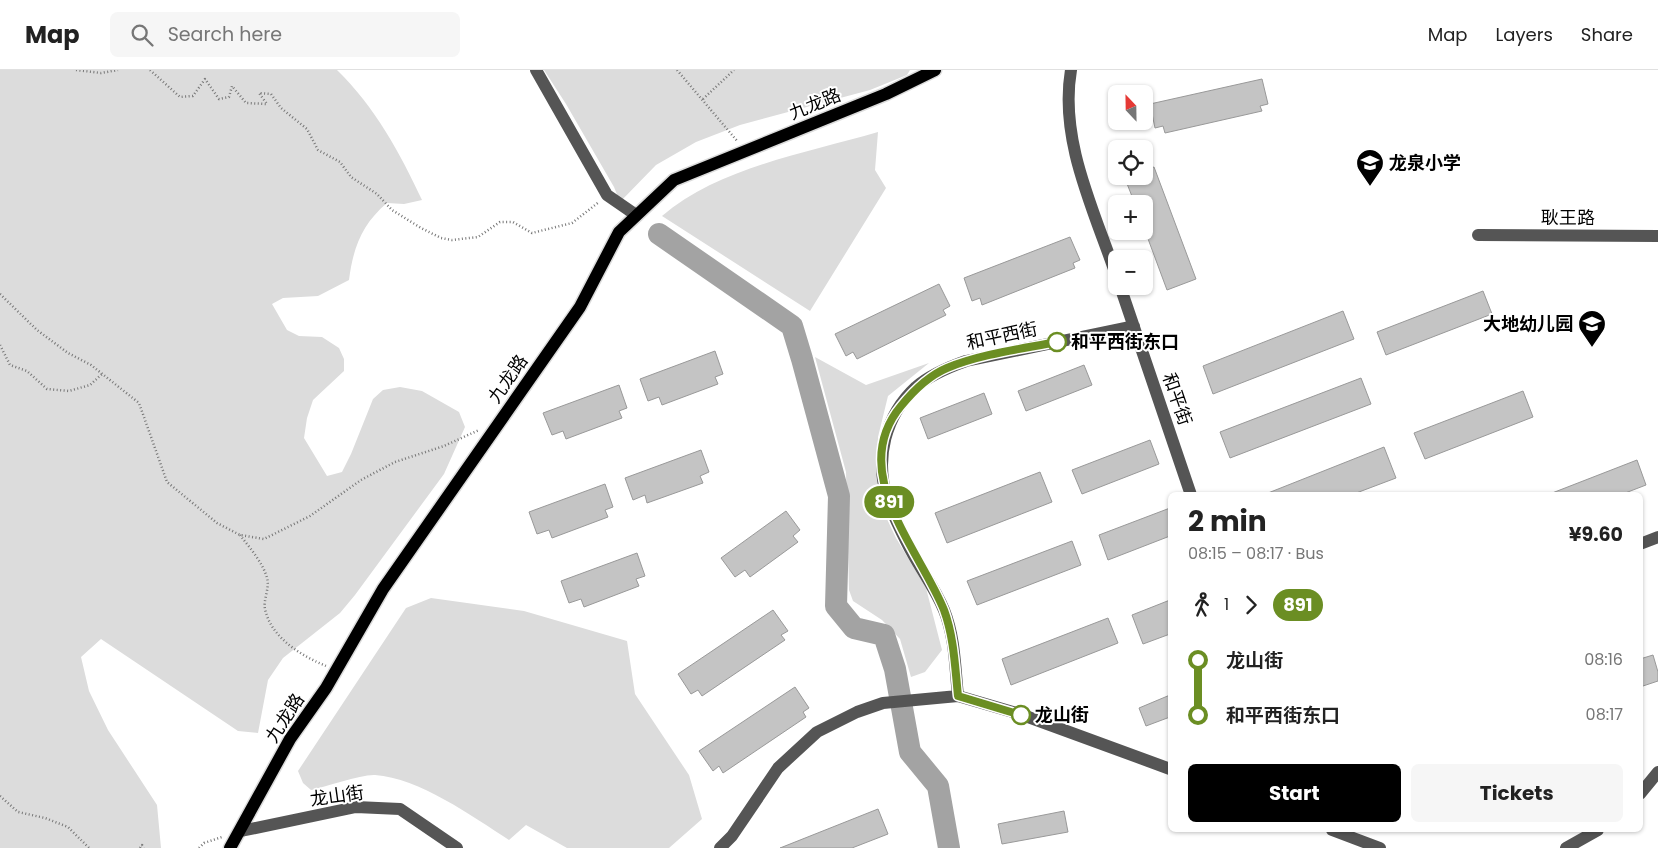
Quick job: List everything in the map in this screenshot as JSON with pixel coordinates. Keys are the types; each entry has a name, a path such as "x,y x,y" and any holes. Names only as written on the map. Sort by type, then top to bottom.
{"main road":[{"name":"九龙路","path":"230,848 290,739 336,670 384,589 580,307 619,232 674,180 886,94 935,70"}],"street":[{"path":"536,70 608,194 636,215"},
{"path":"1071,70 1068,88 1069,121 1074,150 1108,251"},
{"name":"耿王路","path":"1478,235 1658,236"},
{"name":"和平街","path":"1123,295 1191,492"},
{"name":"和平西街","path":"958,696 951,633 944,610 908,544 887,498 881,461 885,437 893,415 916,387 944,369 966,361 1134,326"},
{"path":"1643,543 1658,538"},
{"path":"720,848 732,836 778,768 817,732 857,712 883,703 928,697 958,696 1020,714 1168,768"},
{"path":"1643,790 1658,772"},
{"name":"龙山街","path":"241,831 356,807 400,809 457,848"},
{"path":"1337,832 1380,848"},
{"path":"1566,848 1594,832"}],"path":[{"path":"76,70 101,73 118,70"},
{"path":"150,70 180,97 193,96 205,79 220,99 229,97 232,86 246,103 267,104 259,93 271,94 281,108 307,129 318,150 340,162 351,176 377,194 392,210 441,238 452,240 478,237 500,222 513,222 532,233 572,223 608,194"},
{"path":"677,70 746,151"},
{"path":"703,99 734,70"},
{"path":"0,294 37,330 68,353 102,374 139,402 167,482 217,523 240,535 264,539 310,516 361,480 395,462 444,446 501,419"},
{"path":"0,345 10,365 27,371 47,389 68,391 90,385 102,374"},
{"path":"240,535 255,554 268,580 265,609 275,632 306,657 336,670"},
{"path":"0,796 18,812 45,818 68,827 89,848"},
{"path":"199,848 204,843 241,831"},
{"path":"140,848 142,845 144,848"}],"shaded area":[{"path":"0,70 337,70 351,84 386,131 422,200 404,204 387,203 378,211 360,237 353,257 349,280 318,296 283,298 272,304 287,330 299,336 322,337 339,348 344,359 344,371 313,400 307,418 304,438 327,476 342,472 373,399 383,390 400,387 422,391 459,412 465,427 444,474 355,595 340,613 283,658 268,680 258,733 238,731 101,639 81,657 89,691 108,730 157,805 161,848 0,848"},
{"path":"544,70 910,70 907,75 870,90 740,125 696,142 656,165 620,202 614,187"},
{"path":"878,132 875,170 886,188 810,311 662,216 685,199 737,173 793,155"},
{"path":"815,357 866,385 929,363 888,396 878,437 877,498 896,538 926,588 942,650 925,672 911,677 900,639 882,620 853,601 849,590 846,472"},
{"path":"431,598 524,611 627,641 635,694 689,775 702,819 669,848 567,848 526,825 509,840 445,800 409,783 392,778 369,775 311,790 303,783 298,771 406,608"}],"building":[{"path":"1262,79 1268,104 1260,106 1262,111 1165,133 1163,126 1155,128 1153,103"},
{"path":"1153,167 1196,279 1167,290 1148,240 1153,240 1153,195 1131,195 1128,185 1153,185"},
{"path":"1070,237 1080,260 1073,263 1075,268 982,305 980,298 972,301 964,278"},
{"path":"939,284 950,306 943,310 946,315 857,359 853,352 846,356 835,334"},
{"path":"1483,291 1492,314 1386,355 1377,332"},
{"path":"1343,311 1354,339 1213,394 1203,366"},
{"path":"715,351 723,374 715,377 718,384 662,405 659,397 648,401 640,379"},
{"path":"1084,365 1092,385 1026,411 1018,391"},
{"path":"1361,378 1371,404 1230,458 1220,432"},
{"path":"619,385 627,408 619,411 622,418 566,439 563,431 552,435 543,413"},
{"path":"1523,391 1533,417 1425,459 1414,433"},
{"path":"984,393 992,414 928,439 920,418"},
{"path":"1150,440 1159,464 1082,494 1072,470"},
{"path":"1384,447 1396,478 1359,492 1271,492"},
{"path":"701,450 709,472 700,476 703,483 647,503 645,495 633,500 625,478"},
{"path":"1637,460 1646,485 1628,492 1555,492"},
{"path":"1040,472 1052,502 947,543 935,513"},
{"path":"605,484 613,507 605,510 608,517 552,538 549,530 537,534 529,512"},
{"path":"1168,509 1168,537 1108,560 1099,535"},
{"path":"786,511 800,530 793,536 798,542 750,577 745,570 735,577 721,558"},
{"path":"1072,541 1081,565 977,605 967,581"},
{"path":"637,553 645,576 636,579 639,586 584,607 581,599 569,603 561,581"},
{"path":"1168,601 1168,635 1143,644 1132,615"},
{"path":"773,610 788,631 781,635 785,640 702,696 698,690 691,694 678,674"},
{"path":"1108,618 1118,643 1011,685 1002,659"},
{"path":"1653,655 1658,672 1658,681 1643,686 1643,658"},
{"path":"795,687 809,708 803,712 806,717 723,773 719,766 713,771 699,751"},
{"path":"1168,696 1168,718 1146,726 1139,708"},
{"path":"878,809 888,834 852,848 780,848"},
{"path":"1064,811 1068,832 1002,844 998,824"}],"waterway":[{"path":"659,234 792,326 839,496 836,606 854,628 884,635 895,669 910,752 938,786 949,848"}],"bus line":[{"name":"891","path":"1021,715 958,696 951,633 944,610 908,544 887,498 881,461 885,437 893,415 916,387 944,369 966,361 1057,342"}],"place":[{"name":"龙泉小学","path":"1370,187"},
{"name":"和平西街东口","path":"1057,342"},
{"name":"大地幼儿园","path":"1592,348"},
{"name":"龙山街","path":"1021,715"}]}
